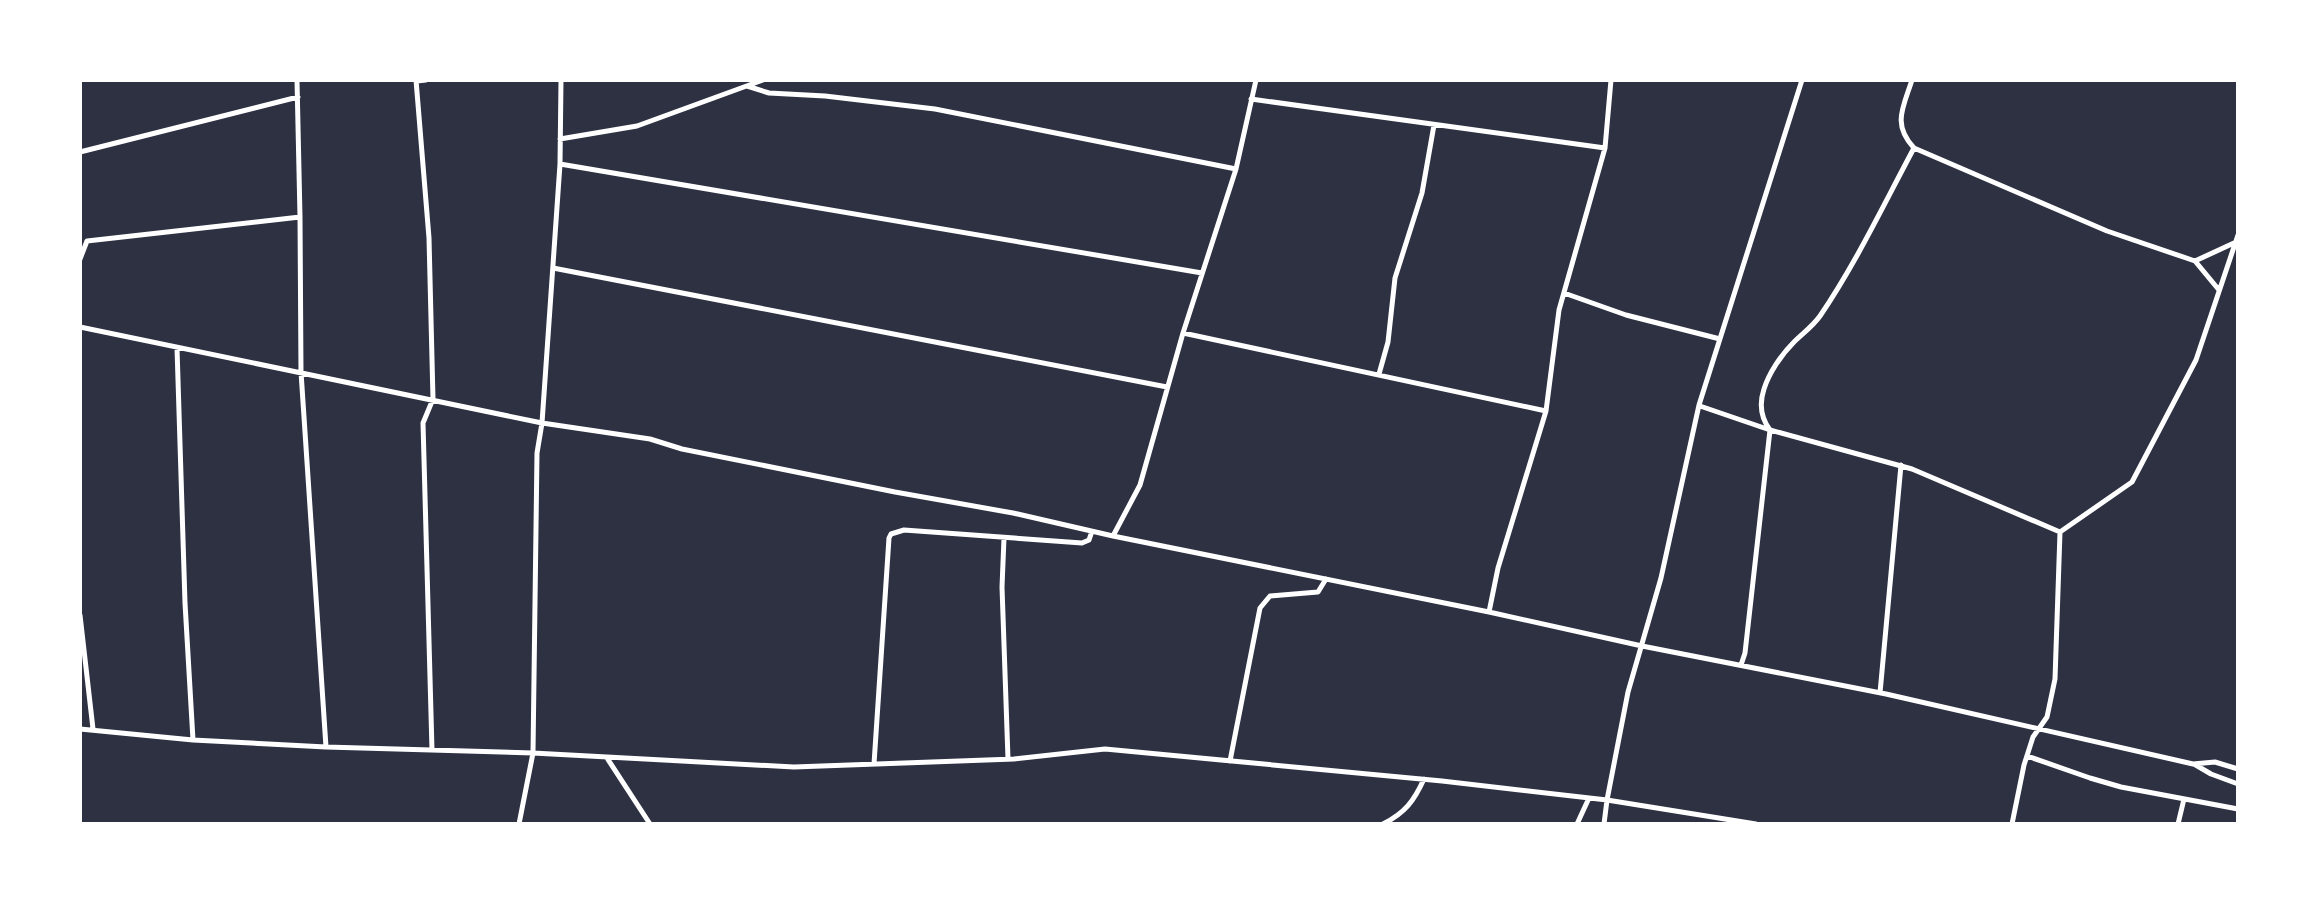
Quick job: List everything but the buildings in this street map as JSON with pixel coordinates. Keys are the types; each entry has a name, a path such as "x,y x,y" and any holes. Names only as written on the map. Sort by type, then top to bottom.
{"street":[{"path":"297,80 301,372 326,747"},
{"path":"426,80 416,80 429,238 433,399 423,423 432,750"},
{"path":"519,824 533,753 537,453 542,423 560,164 561,80"},
{"path":"560,139 637,126 763,80"},
{"path":"1113,536 1140,485 1183,333 1236,169 1256,80"},
{"path":"1489,612 1498,568 1546,411 1559,310 1605,148 1611,80"},
{"path":"1604,824 1628,692 1661,578 1699,405 1802,80"},
{"path":"1912,80 1900,117 1902,135 1914,148 2107,231 2195,261 2219,290"},
{"path":"747,86 769,93 935,109 1236,169"},
{"path":"80,152 298,97"},
{"path":"1251,99 1605,148"},
{"path":"1379,374 1388,342 1395,278 1422,193 1434,125"},
{"path":"1741,665 1745,653 1770,430 1761,411 1762,393 1769,376 1791,345 1817,321 1829,302 1914,148"},
{"path":"560,164 1202,273"},
{"path":"80,259 87,241 300,217"},
{"path":"2060,532 2132,482 2196,360 2238,235"},
{"path":"2195,261 2235,243"},
{"path":"553,268 1167,387"},
{"path":"1564,293 1626,315 1720,339"},
{"path":"80,327 542,423 650,439 682,449 1013,513 1880,693 2193,764 2238,784"},
{"path":"1183,333 1546,411"},
{"path":"177,348 185,603 193,740"},
{"path":"1699,405 1770,430 1901,465 2060,532"},
{"path":"1880,693 1901,465"},
{"path":"874,764 891,534 904,530 1082,543 1089,540 1092,531"},
{"path":"2012,824 2027,756 2033,737 2047,717 2055,679 2060,532"},
{"path":"1004,538 1002,587 1008,759"},
{"path":"1230,761 1260,608 1270,596 1318,592 1326,579"},
{"path":"80,615 93,729"},
{"path":"80,729 193,740 794,767 1008,759 1105,749 1607,800 1756,824"},
{"path":"2027,756 2090,778 2149,793 2238,809"},
{"path":"606,758 650,824"},
{"path":"2193,764 2215,762 2238,769"},
{"path":"1383,824 1415,800 1424,779"},
{"path":"1577,824 1589,798"},
{"path":"2178,824 2184,799"}]}
